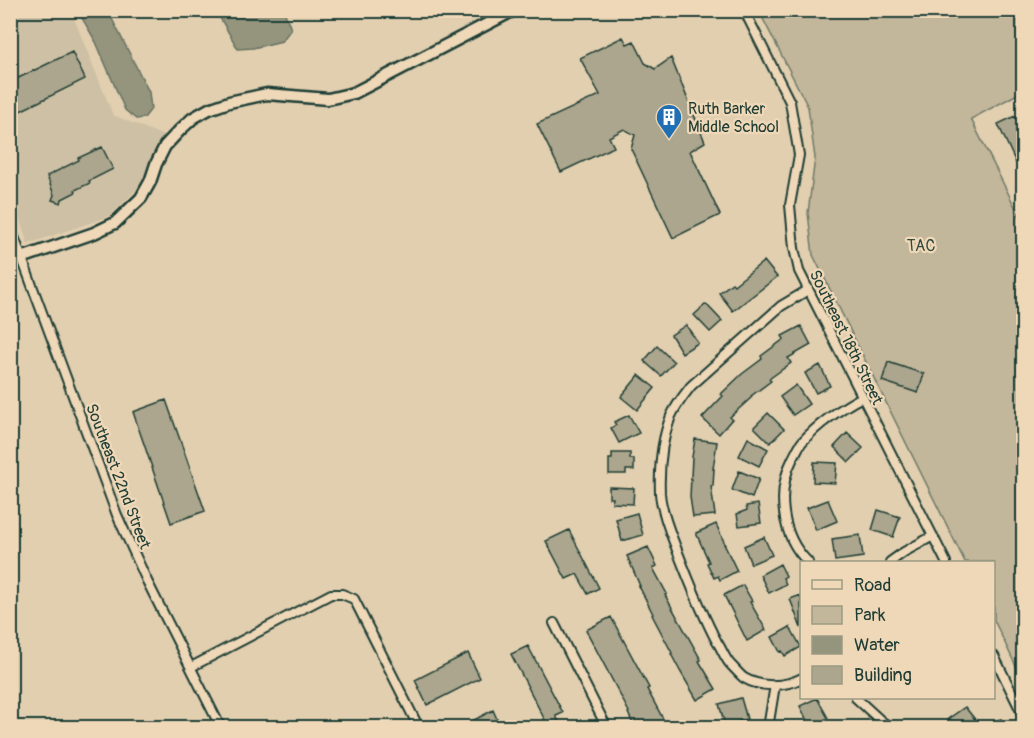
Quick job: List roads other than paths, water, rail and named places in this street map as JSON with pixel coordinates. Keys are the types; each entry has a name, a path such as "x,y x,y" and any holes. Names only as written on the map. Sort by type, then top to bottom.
{"street":[{"path":"10,262 94,233 115,223 141,198 165,146 193,118 209,109 267,94 328,99 354,93 514,10"},
{"name":"Southeast 18th Street","path":"744,10 790,102 799,155 790,205 794,248 799,271 946,561"},
{"name":"Southeast 22nd Street","path":"10,226 117,515 147,581 221,728"},
{"path":"800,678 789,684 758,683 744,677 730,664 692,591 666,520 660,495 665,438 679,401 691,386 782,306 808,290"},
{"path":"807,561 801,556 787,529 783,500 787,470 801,443 834,413 862,397"},
{"path":"891,561 933,536"},
{"path":"191,667 331,594 342,594 354,599 419,728"},
{"path":"554,623 607,728"},
{"path":"995,660 1023,717"},
{"path":"768,728 775,685"},
{"path":"857,699 891,728"}],"water":[{"path":"78,11 108,11 149,92 151,109 144,118 136,119 125,110 96,42"},
{"path":"216,11 284,11 291,29 282,41 238,49"}],"place":[{"name":"Ruth Barker Middle School","path":"669,140"}],"park label":[{"name":"TAC","path":"921,245"}]}
